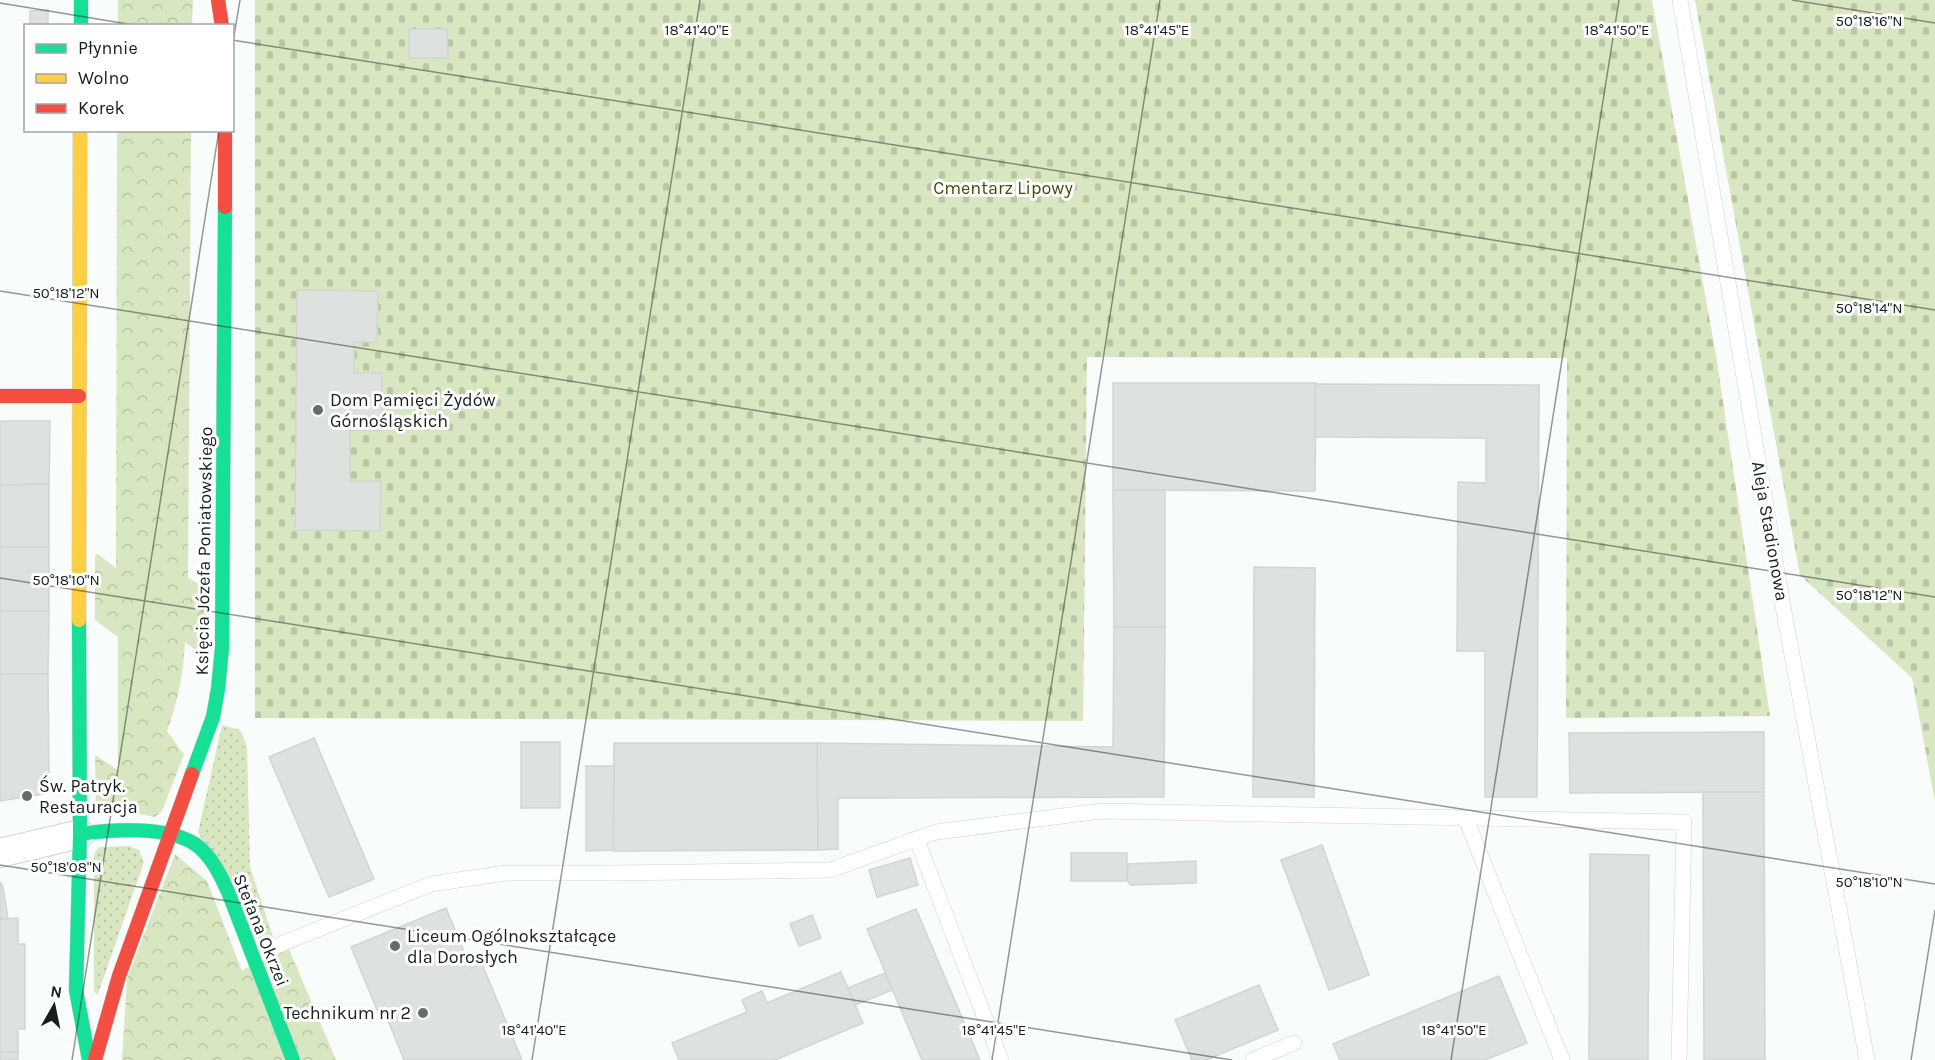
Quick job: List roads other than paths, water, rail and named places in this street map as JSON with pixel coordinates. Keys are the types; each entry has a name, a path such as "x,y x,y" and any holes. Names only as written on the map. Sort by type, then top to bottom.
{"street":[{"path":"81,0 81,24"},
{"path":"218,0 222,24"},
{"path":"80,132 80,834 76,990 89,1060"},
{"name":"Księcia Józefa Poniatowskiego","path":"95,1060 119,976 213,717 219,691 223,662 225,132"},
{"path":"0,396 79,396"},
{"name":"Stefana Okrzei","path":"80,834 108,829 137,831 170,836 194,844 218,872 227,888 293,1060"},
{"path":"0,853 80,834"}],"lane":[{"name":"Aleja Stadionowa","path":"1680,0 1780,590 1867,1060"},
{"path":"255,957 276,946 431,884 506,873 830,870 936,832 1101,811 1684,822 1679,1060"},
{"path":"1466,819 1562,1060"},
{"path":"917,840 1001,1060"},
{"path":"1253,1060 1294,1043"}],"place":[{"name":"Dom Pamięci Żydów Górnośląskich","path":"318,410"},
{"name":"Św. Patryk. Restauracja","path":"27,796"},
{"name":"Liceum Ogólnokształcące dla Dorosłych","path":"395,946"},
{"name":"Technikum nr 2","path":"423,1013"}],"park label":[{"name":"Cmentarz Lipowy","path":"1003,188"}]}
